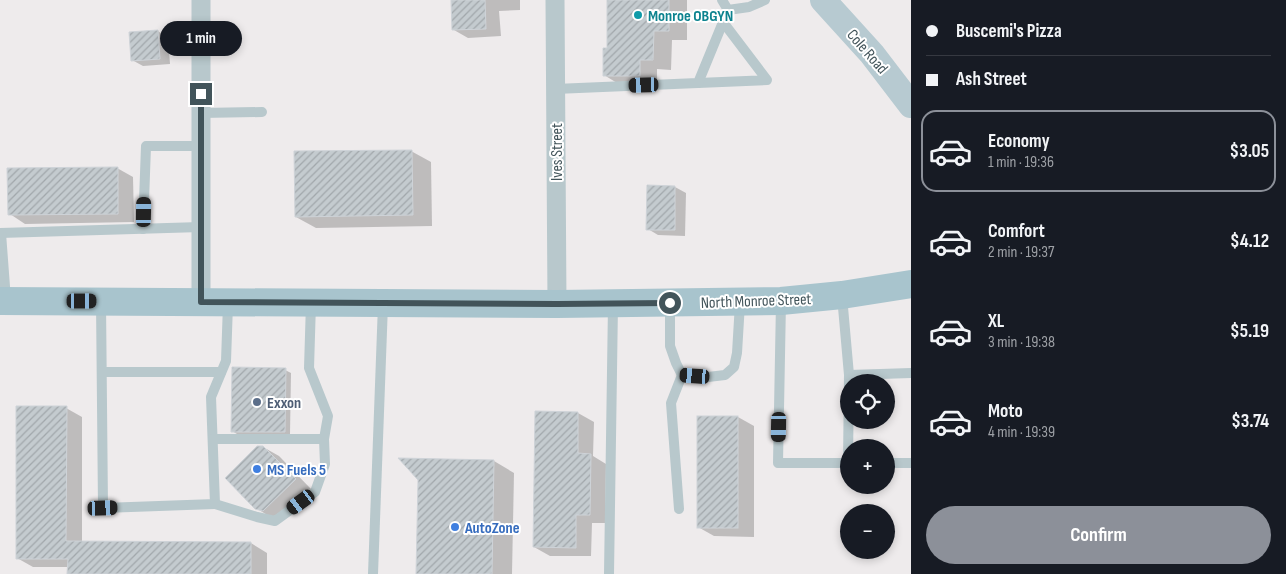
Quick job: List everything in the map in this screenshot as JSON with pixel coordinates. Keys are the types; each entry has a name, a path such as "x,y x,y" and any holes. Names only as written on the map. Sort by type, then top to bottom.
{"main road":[{"name":"North Monroe Street","path":"3,301 557,304 740,302 781,301 842,295 911,284"}],"street":[{"path":"201,0 201,302"},
{"name":"Ives Street","path":"555,0 557,304"},
{"name":"Cole Road","path":"826,1 872,54 911,105"}],"lane":[{"path":"722,0 728,10"},
{"path":"728,10 749,7 765,0"},
{"path":"698,83 728,10"},
{"path":"555,89 767,80 723,22"},
{"path":"201,113 262,112"},
{"path":"143,229 146,146 201,146"},
{"path":"3,301 0,232 201,228"},
{"path":"842,295 848,374 911,373"},
{"path":"101,301 103,508 215,504 275,522 315,492 325,464 324,438 328,416 309,368 311,302"},
{"path":"781,301 778,463 840,463"},
{"path":"215,504 211,397 226,361 228,302"},
{"path":"682,375 725,376 734,366 737,354 740,302"},
{"path":"373,574 383,303"},
{"path":"609,574 613,303"},
{"path":"670,303 670,346 682,375 671,403 679,509"},
{"path":"102,372 221,372"},
{"path":"213,438 324,438"},
{"path":"895,463 911,463"}],"building":[{"path":"451,0 485,0 486,29 452,30"},
{"path":"607,0 669,0 669,31 654,31 653,60 640,60 640,76 603,76 603,48 607,48"},
{"path":"158,30 160,59 131,61 129,32"},
{"path":"412,150 413,215 295,217 294,151"},
{"path":"118,167 118,214 8,215 7,168"},
{"path":"647,185 675,186 675,230 646,230"},
{"path":"232,367 286,368 285,432 231,432"},
{"path":"16,406 67,406 66,541 251,542 251,574 67,574 68,559 16,559"},
{"path":"535,411 578,412 578,453 591,454 590,515 576,515 576,548 533,547"},
{"path":"697,416 738,416 738,528 697,528"},
{"path":"257,446 263,446 296,479 263,511 255,509 225,478"},
{"name":"AutoZone","path":"398,458 494,460 492,574 416,574 418,480"}],"place":[{"name":"Monroe OBGYN","path":"638,15"},
{"name":"Exxon","path":"257,402"},
{"name":"MS Fuels 5","path":"257,469"},
{"name":"AutoZone","path":"455,527"}],"route":[{"path":"201,94 201,302 670,303"}]}
